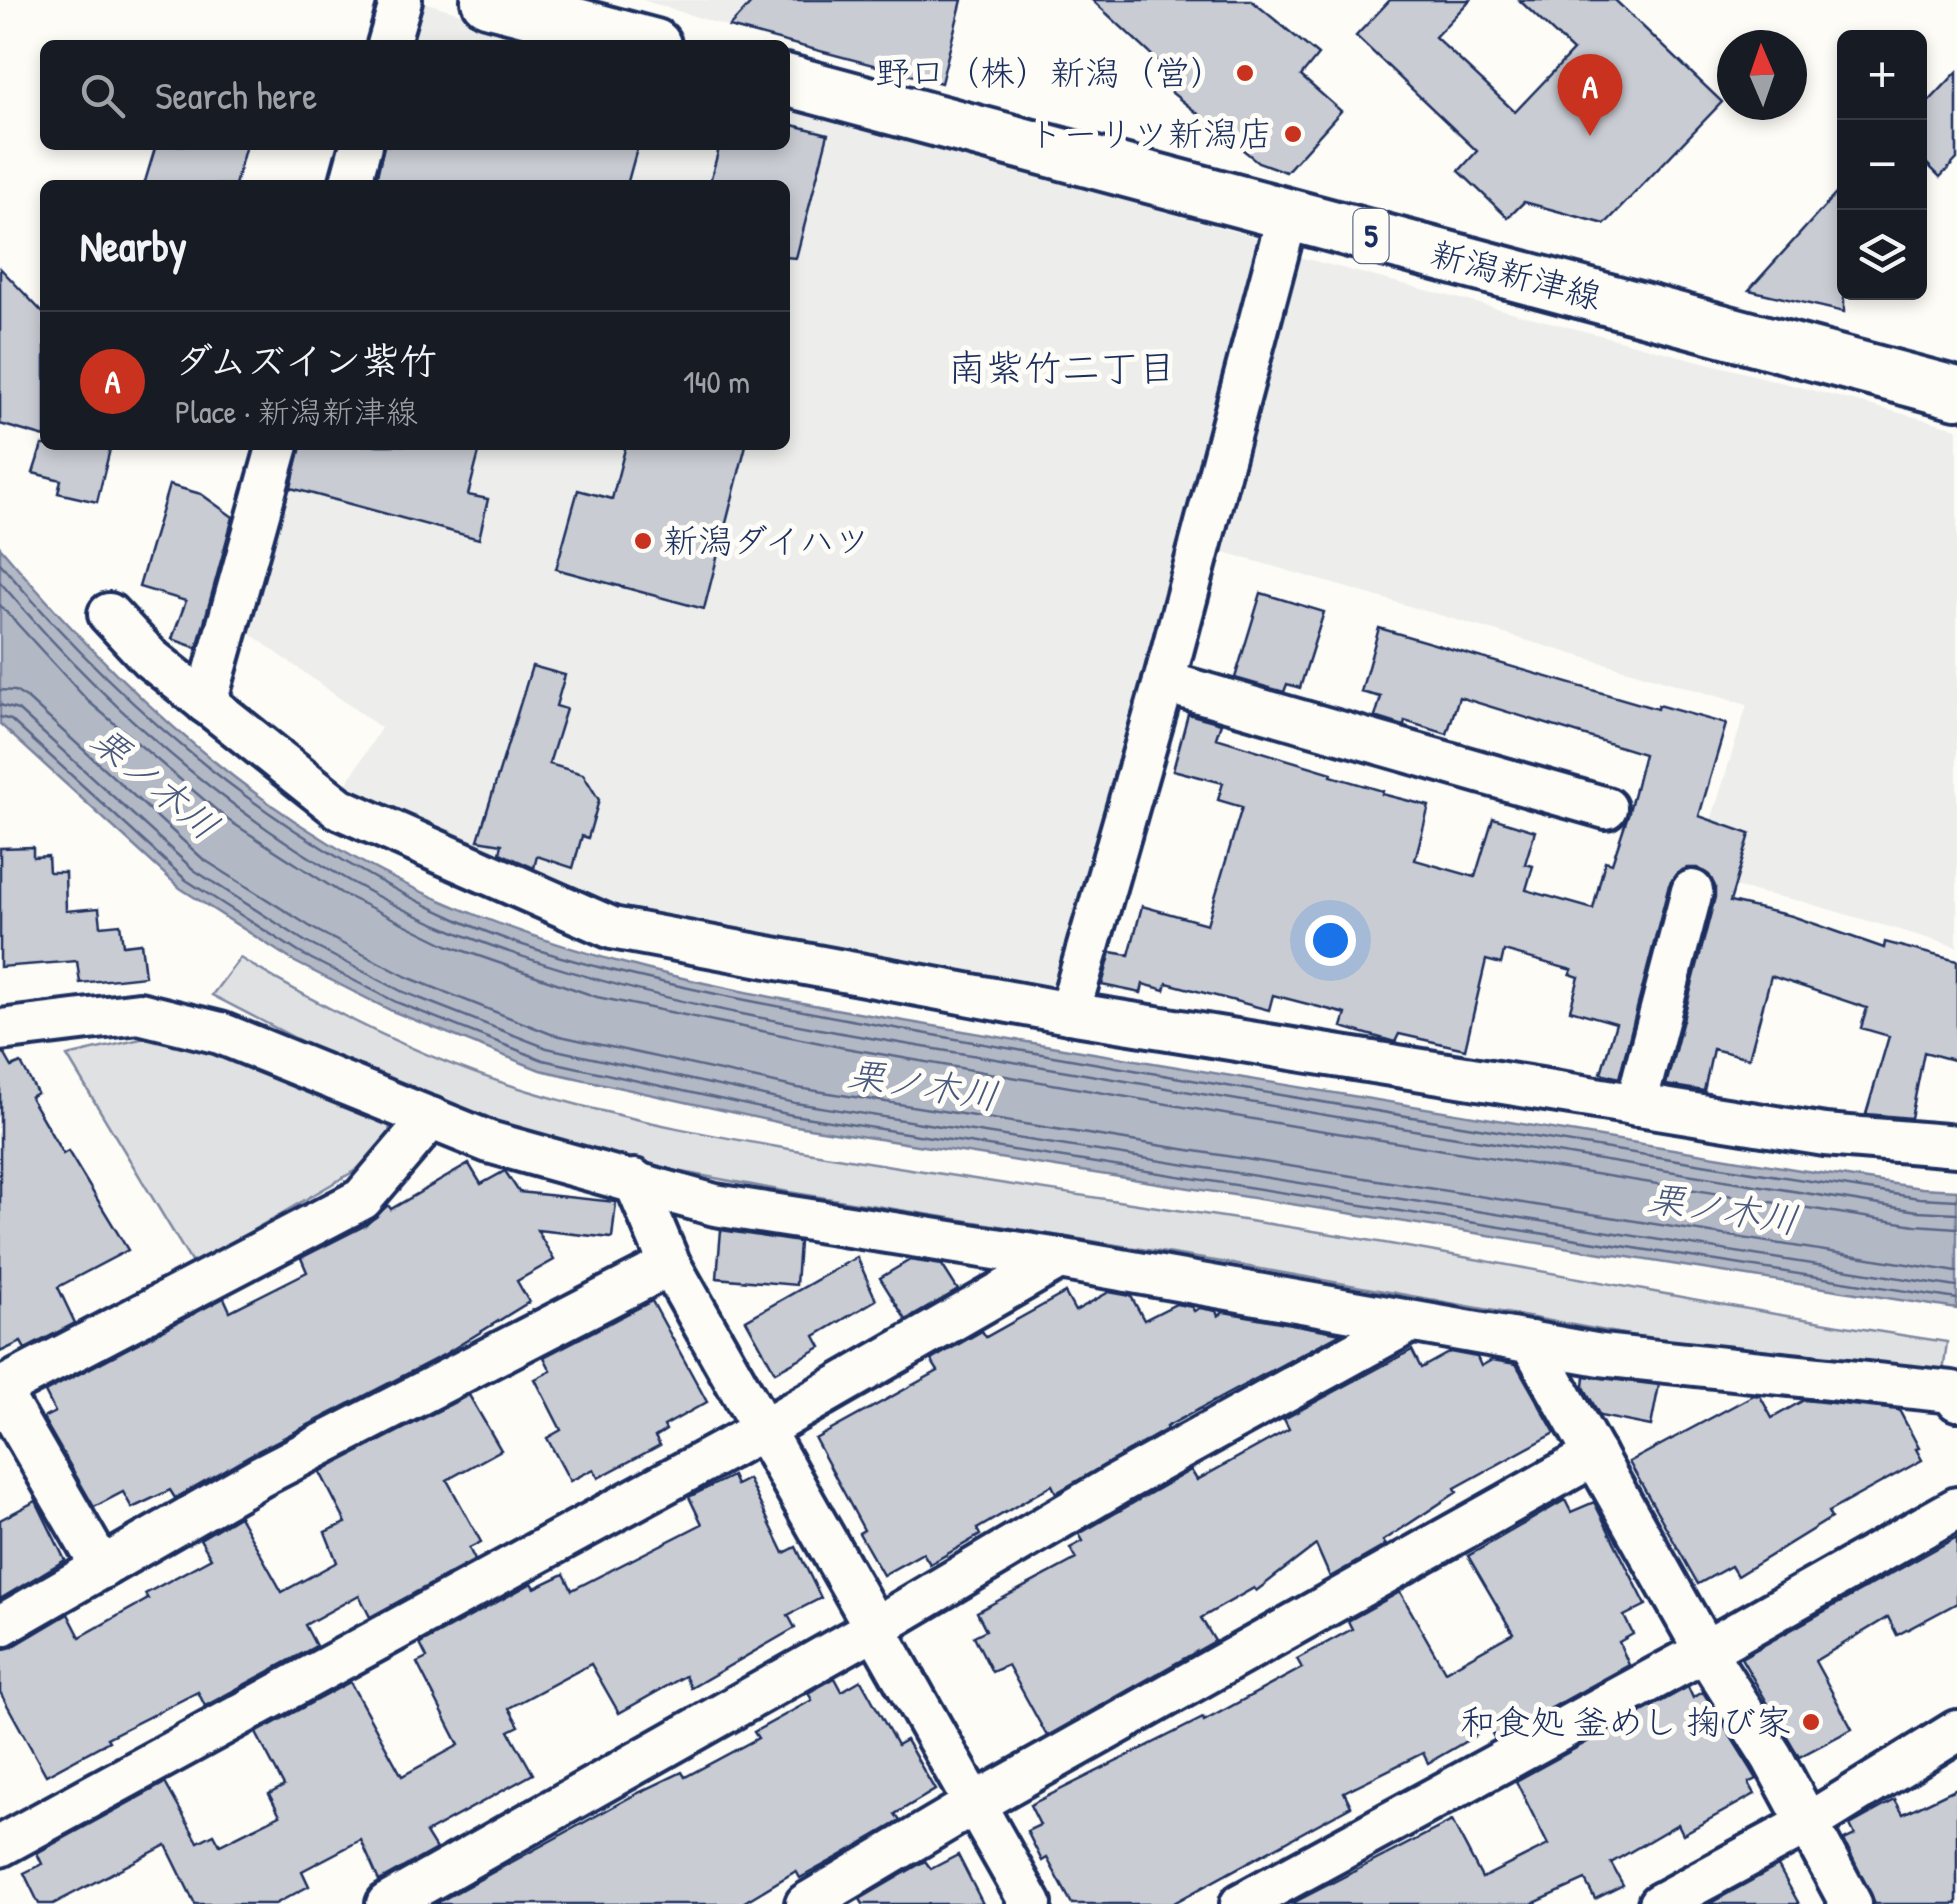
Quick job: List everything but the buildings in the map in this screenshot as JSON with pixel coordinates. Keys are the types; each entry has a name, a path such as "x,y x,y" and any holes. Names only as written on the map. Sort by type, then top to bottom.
{"main road":[{"path":"487,0 636,40"},
{"name":"新潟新津線","path":"790,81 1957,393"}],"street":[{"path":"389,40 400,0"},
{"path":"351,180 359,150"},
{"path":"1069,1013 1164,682 1288,214"},
{"path":"206,703 277,450"},
{"path":"108,614 150,658 339,808 612,928 1069,1013 1636,1105 1824,1135 1957,1146"},
{"path":"1164,682 1606,808"},
{"path":"1636,1105 1692,890"},
{"path":"0,1030 138,1014 220,1033 489,1142 714,1205 1059,1259 1620,1357 1955,1394"},
{"path":"102,1568 0,1390 362,1199 431,1118"},
{"path":"634,1180 670,1265 1030,1904"},
{"path":"0,1846 762,1430 1059,1259"},
{"path":"0,1626 262,1476 670,1265"},
{"path":"387,1904 873,1629 1117,1484 1410,1322"},
{"path":"1531,1342 1705,1651 1772,1757 1850,1904"},
{"path":"806,1904 974,1804 1595,1455"},
{"path":"1241,1904 1705,1651 1957,1508"},
{"path":"1660,1904 1807,1824 1957,1732"}],"shaded area":[{"path":"416,0 553,40 404,40"},
{"path":"642,0 754,0 729,27"},
{"path":"790,108 1273,242 1187,515 1057,996 622,921 342,791 381,728 241,627 286,450 790,450 790,180 360,180 369,150 790,150"},
{"path":"1299,257 1957,428 1957,947 1804,902 1693,879 1747,705 1224,552"},
{"path":"240,958 309,998 417,1050 491,1079 604,1111 793,1150 1360,1239 1947,1342 1943,1373 1657,1340 1222,1262 789,1192 635,1163 516,1135 382,1083 212,995"},
{"path":"145,1038 225,1050 390,1124 387,1152 193,1265 67,1056"}],"water":[{"name":"栗ノ木川","path":"0,547 122,680 260,797 362,862 440,900 521,932 689,979 861,1014 1800,1170 1957,1190 1957,1309 790,1125 540,1070 392,1011 295,962 180,888 0,724"}],"place":[{"name":"野口（株）新潟（営）","path":"1245,73"},
{"name":"トーリツ新潟店","path":"1293,134"},
{"name":"ダムズイン紫竹","path":"1590,136"},
{"name":"新潟ダイハツ","path":"643,541"},
{"name":"和食処 釜めし 掬び家","path":"1811,1722"}],"district":[{"name":"南紫竹二丁目","path":"1062,368"}]}
